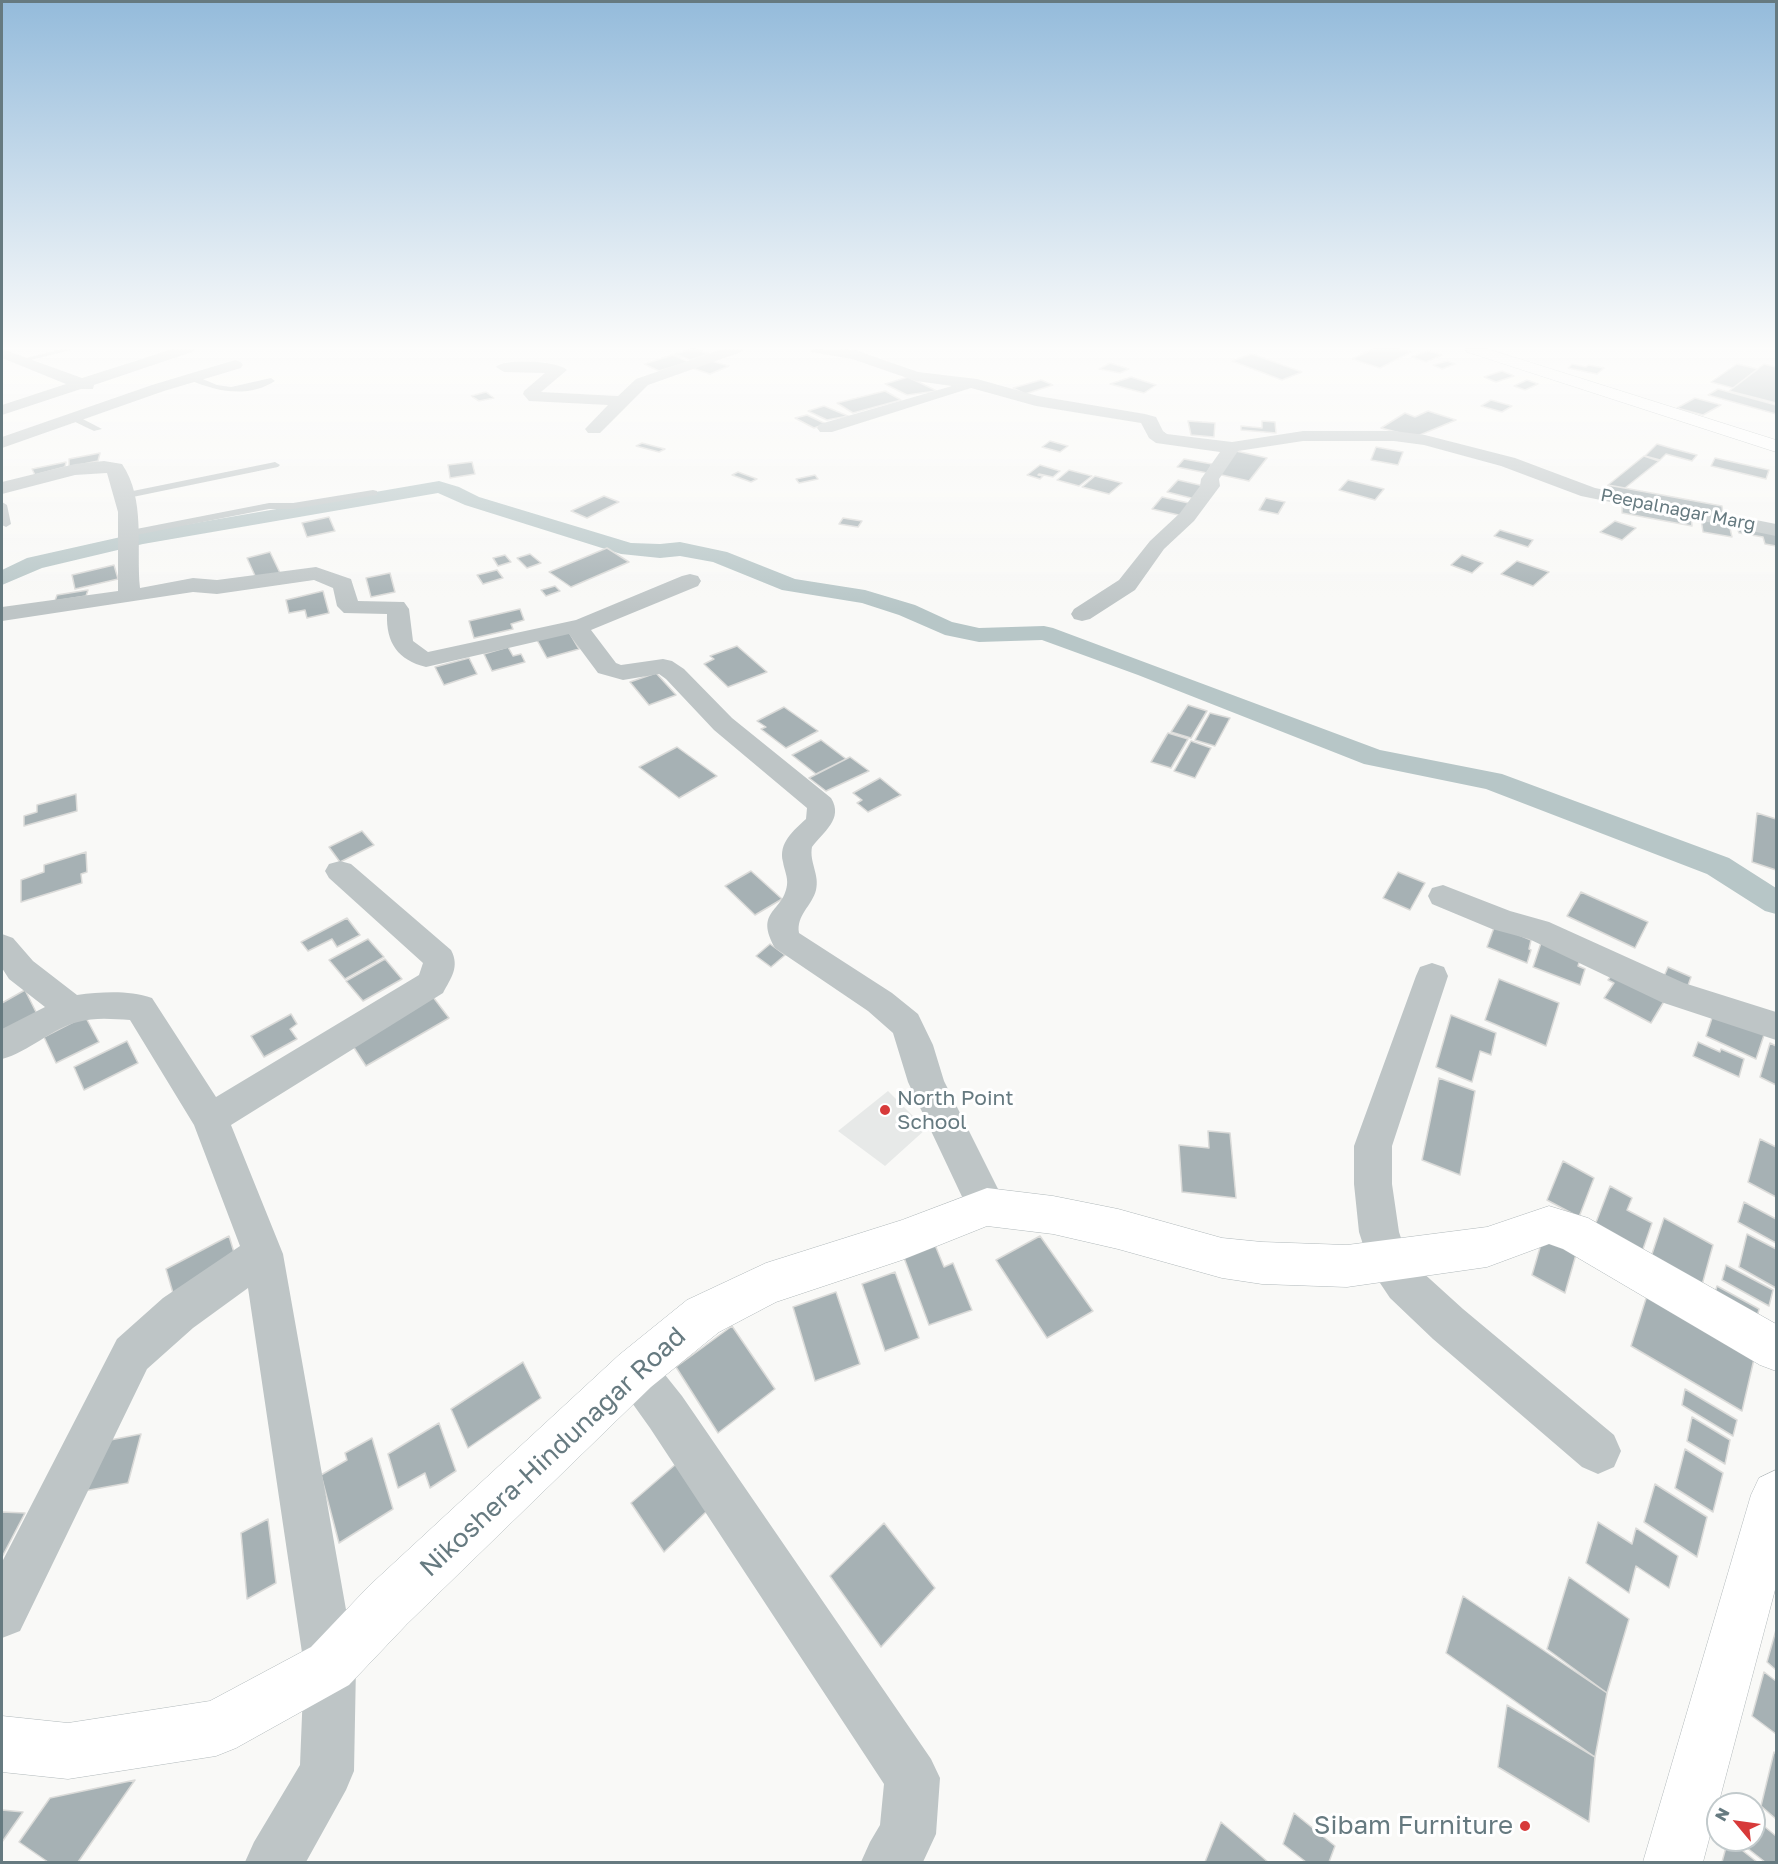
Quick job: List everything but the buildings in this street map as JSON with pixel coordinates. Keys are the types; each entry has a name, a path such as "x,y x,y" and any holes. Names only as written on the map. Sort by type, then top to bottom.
{"main road":[{"path":"1745,436 1776,446"},
{"name":"Nikoshera-Hindunagar Road","path":"2,1744 68,1751 216,1728 330,1666 388,1605 635,1371 703,1316 766,1284 902,1240 987,1208 1075,1220 1222,1258 1262,1263 1347,1266 1487,1247 1549,1225 1560,1227 1776,1349"},
{"path":"1672,1863 1776,1495"}],"street":[{"path":"2,443 22,436"},
{"name":"Peepalnagar Marg","path":"1157,436 1168,441 1232,447 1303,436 1394,436 1425,440 1508,462 1588,492 1776,530"},
{"path":"1082,614 1126,585 1157,545 1187,517 1210,486 1210,479 1232,447"},
{"path":"2,489 104,465 115,468 128,526 126,539 130,596"},
{"path":"2,614 193,585 218,587 316,573 343,584 348,606 352,608 396,607 398,609 397,633 408,653 426,660 573,626 577,628 607,668 623,673 663,666 675,674 723,724 821,805 823,815 819,823 797,847 796,862 804,883 800,896 782,918 781,929 786,940 880,1002 906,1024 916,1045 926,1082 987,1208"},
{"path":"577,628 690,581"},
{"path":"210,1119 431,984 440,971 440,959 340,871"},
{"path":"1443,896 1503,921 1538,930 1673,993 1776,1026"},
{"path":"2,946 21,970 70,1009"},
{"path":"1432,976 1373,1146 1373,1184 1379,1232 1388,1260 1404,1284 1599,1451"},
{"path":"2,1046 70,1009 105,1005 140,1007 210,1119 263,1254 330,1666 327,1771 274,1863"},
{"path":"2,1613 132,1354 155,1330 263,1254"},
{"path":"635,1371 666,1412 912,1778 908,1834 890,1863"}],"lane":[{"path":"123,496 275,465"},
{"path":"126,539 269,506 293,506 373,493"},
{"path":"2,505 6,524"}],"shaded area":[{"name":"North Point School","path":"888,1091 926,1129 885,1166 838,1131"}],"waterway":[{"path":"2,578 35,563 143,538 439,487 472,501 629,549 660,551 680,549 719,557 790,585 865,597 907,610 945,628 979,635 1044,633 1147,670 1374,758 1492,781 1718,866 1776,903"}],"place":[{"name":"North Point School","path":"885,1110"},
{"name":"Sibam Furniture","path":"1525,1826"}]}
